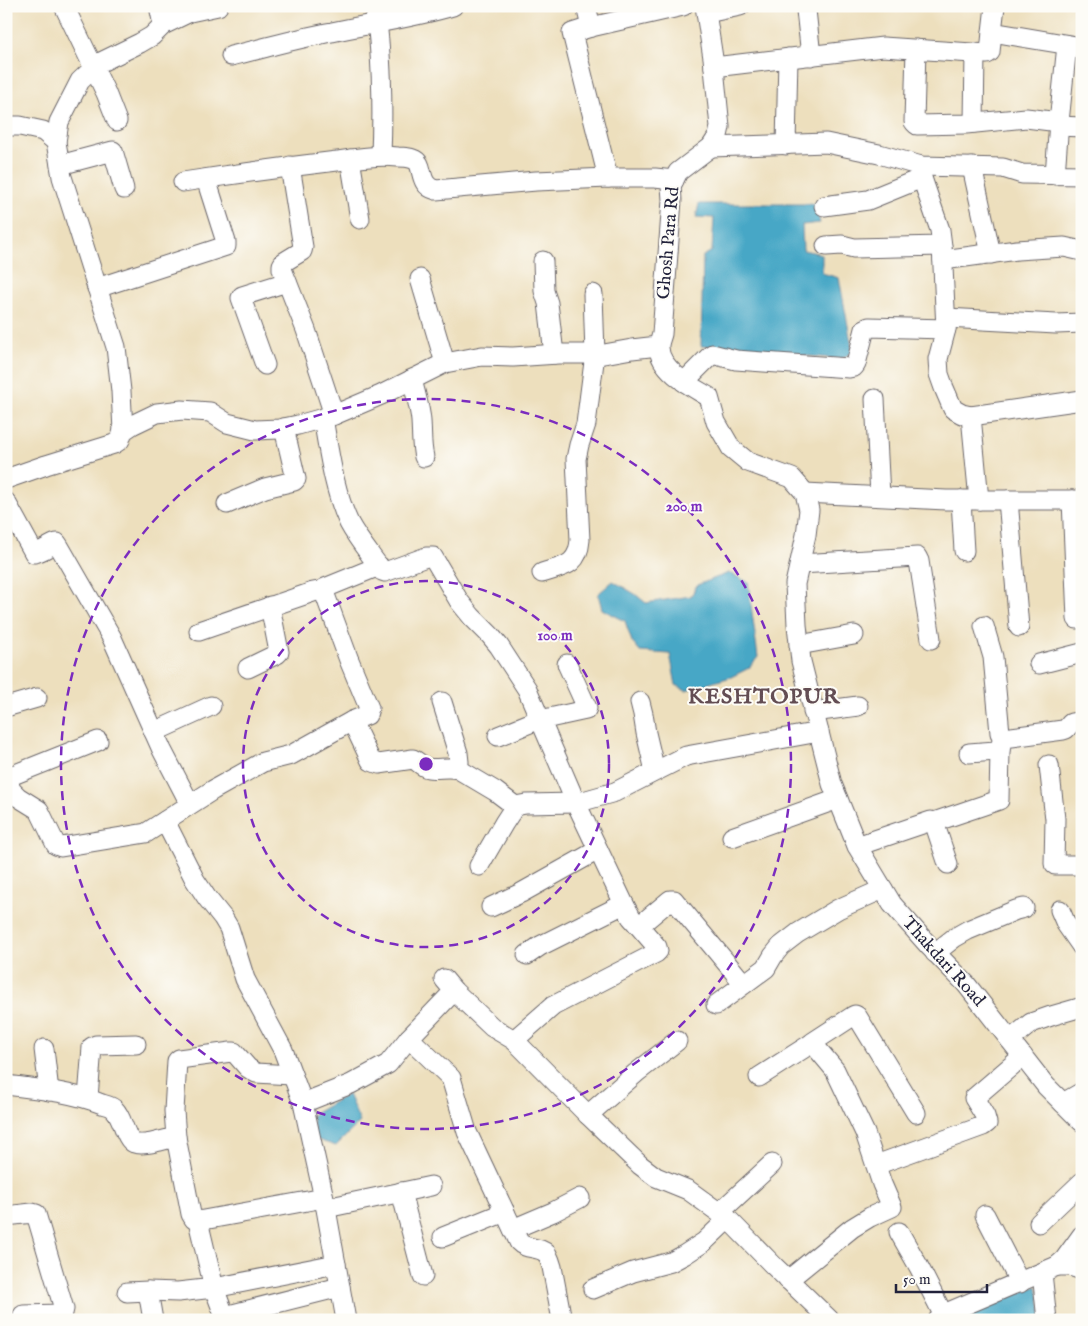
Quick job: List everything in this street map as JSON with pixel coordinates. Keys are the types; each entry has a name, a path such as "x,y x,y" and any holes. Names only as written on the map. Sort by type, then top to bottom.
{"street":[{"path":"64,6 106,93 117,122"},
{"path":"159,6 163,26"},
{"path":"6,479 114,444 120,440 123,431 116,347 62,177 56,142 59,122 80,81 99,63 140,44 163,26 190,12 218,6"},
{"path":"231,56 333,31 376,15 453,6"},
{"path":"586,6 591,27"},
{"path":"608,178 572,33 645,11 683,6"},
{"path":"711,147 718,136 720,127 706,10 740,6"},
{"path":"714,67 884,47 989,54 995,6"},
{"path":"806,10 811,56"},
{"path":"376,15 380,44 381,155"},
{"path":"992,32 1074,46 1058,124 1055,175"},
{"path":"916,49 915,125 974,123 1026,118 1082,127"},
{"path":"974,123 975,53"},
{"path":"786,145 788,58"},
{"path":"6,126 20,126 43,131 56,142"},
{"path":"711,147 826,143 879,154 922,172"},
{"name":"Ghosh Para Rd","path":"658,346 662,334 672,200 671,186 678,172 711,147"},
{"path":"60,165 113,151 124,189"},
{"path":"183,182 381,155 416,160 424,183 436,190 536,180 655,178 674,180"},
{"path":"350,159 360,219"},
{"path":"290,166 303,247 302,251 282,265 306,330 328,417 330,460 340,500 349,522 382,570 388,572 426,557 433,557 459,602 499,646 527,689 576,803 624,904 631,917 657,947 658,951 656,953 554,1006 514,1040"},
{"path":"972,167 990,254"},
{"path":"824,206 868,200 922,172 972,167 1003,168 1022,174 1082,175"},
{"path":"922,172 940,230 946,324 938,360 939,374 953,409 971,416 1082,400"},
{"path":"97,288 226,246 206,179"},
{"path":"826,246 842,245 854,248 990,254 1064,247 1082,251"},
{"path":"543,261 544,291 548,303 554,354"},
{"path":"420,279 445,363"},
{"path":"264,365 241,298 242,296 287,282"},
{"path":"542,573 573,561 580,549 576,459 586,424 595,354 593,294"},
{"path":"684,382 712,354 736,360 854,367 865,329 869,327 946,324 1082,323"},
{"path":"123,431 157,413 182,410 210,412 227,423 255,430 298,426 328,417 381,395 445,363 482,356 513,357 554,354 604,354 658,346 662,360 672,373 709,397 716,422 731,448 748,462 792,478 805,492 970,500 1077,500 1078,619"},
{"path":"412,379 420,409 424,457"},
{"path":"875,399 880,496"},
{"path":"964,550 970,500 971,416"},
{"path":"227,504 265,488 296,479 284,428"},
{"name":"Thakdari Road","path":"805,492 809,510 806,535 795,584 801,661 835,792 858,846 892,904 935,953 966,984 1046,1086 1082,1122"},
{"path":"1008,500 1019,627"},
{"path":"6,502 34,553 38,553 57,543 60,546 112,638 162,750 190,804"},
{"path":"800,564 916,557 919,560 931,640"},
{"path":"199,631 270,606 324,590 379,566"},
{"path":"98,741 7,775 12,790 18,797 39,810 56,845 61,847 146,834 190,804 263,762 291,755 367,715 370,708 349,660 324,590"},
{"path":"248,668 279,652 270,606"},
{"path":"858,846 999,800 1001,743 993,657 984,626"},
{"path":"799,645 854,635"},
{"path":"1039,664 1082,653"},
{"path":"498,736 540,720 586,710 587,708 566,664"},
{"path":"6,707 37,698"},
{"path":"442,702 458,753 458,769"},
{"path":"640,702 655,771"},
{"path":"154,732 211,706"},
{"path":"813,712 858,706"},
{"path":"969,753 996,751 1004,738 1063,730 1071,723 1082,721"},
{"path":"352,722 374,763 379,764 413,759 428,768 451,767 458,769 516,806"},
{"path":"479,866 516,806 576,803 615,792 686,756 819,732"},
{"path":"1048,765 1055,819 1054,863 1055,865 1082,865"},
{"path":"732,837 835,792"},
{"path":"165,821 195,880 206,898 224,918 229,928 245,979 283,1050 303,1103 325,1203 346,1320"},
{"path":"934,822 948,864"},
{"path":"491,907 598,850"},
{"path":"716,1005 766,968 781,946 798,933 838,909 883,890"},
{"path":"639,926 670,900 674,900 744,984"},
{"path":"527,955 540,946 624,904"},
{"path":"935,953 968,930 1024,908"},
{"path":"1060,910 1066,924 1081,944"},
{"path":"303,1103 351,1084 388,1064 449,985 492,1027 514,1040 640,1165 656,1177 688,1190 724,1215 830,1320"},
{"path":"1010,1040 1031,1023 1082,1007"},
{"path":"759,1077 855,1015 916,1114"},
{"path":"408,1038 452,1078 467,1132 521,1245 546,1253 552,1266 562,1320"},
{"path":"588,1115 636,1072 677,1041"},
{"path":"88,1098 92,1046 136,1044"},
{"path":"788,1280 852,1228 892,1207 865,1133 835,1070 814,1045 811,1044"},
{"path":"44,1049 49,1091"},
{"path":"292,1075 256,1072 248,1068 234,1052 179,1059 177,1061 174,1111 176,1137 191,1214 198,1221 214,1288 225,1318 340,1287"},
{"path":"876,1165 983,1126 987,1123 985,1116 974,1098 1023,1056"},
{"path":"6,1085 88,1098 114,1108 120,1116 130,1140 135,1144 144,1144 176,1137"},
{"path":"1063,1103 1082,1092"},
{"path":"592,1289 633,1272 671,1262 704,1242 724,1215 772,1164"},
{"path":"1040,1223 1082,1182"},
{"path":"198,1221 431,1186"},
{"path":"401,1192 423,1276"},
{"path":"443,1237 509,1220 554,1212 580,1198"},
{"path":"6,1216 34,1211 36,1214 63,1302 64,1316 23,1315"},
{"path":"984,1215 1020,1283"},
{"path":"899,1232 919,1267 942,1319 951,1312 1050,1270 1064,1260 1082,1234"},
{"path":"126,1292 178,1292 214,1288 336,1264"},
{"path":"1050,1270 1070,1266 1082,1270"},
{"path":"1046,1320 1050,1270"},
{"path":"148,1291 153,1320"}],"water":[{"path":"699,204 815,204 820,223 802,225 803,250 822,254 822,273 839,278 852,347 851,353 841,359 701,346 703,256 712,251 714,218 696,217"},
{"path":"729,573 748,582 758,657 749,668 731,677 686,690 676,685 670,654 640,652 632,642 625,621 602,609 598,594 613,581 646,603 691,596 697,585"},
{"path":"348,1094 360,1122 336,1146 315,1139 312,1115"},
{"path":"1037,1286 1043,1320 953,1320"}],"district":[{"name":"KESHTOPUR","path":"764,697"}]}
